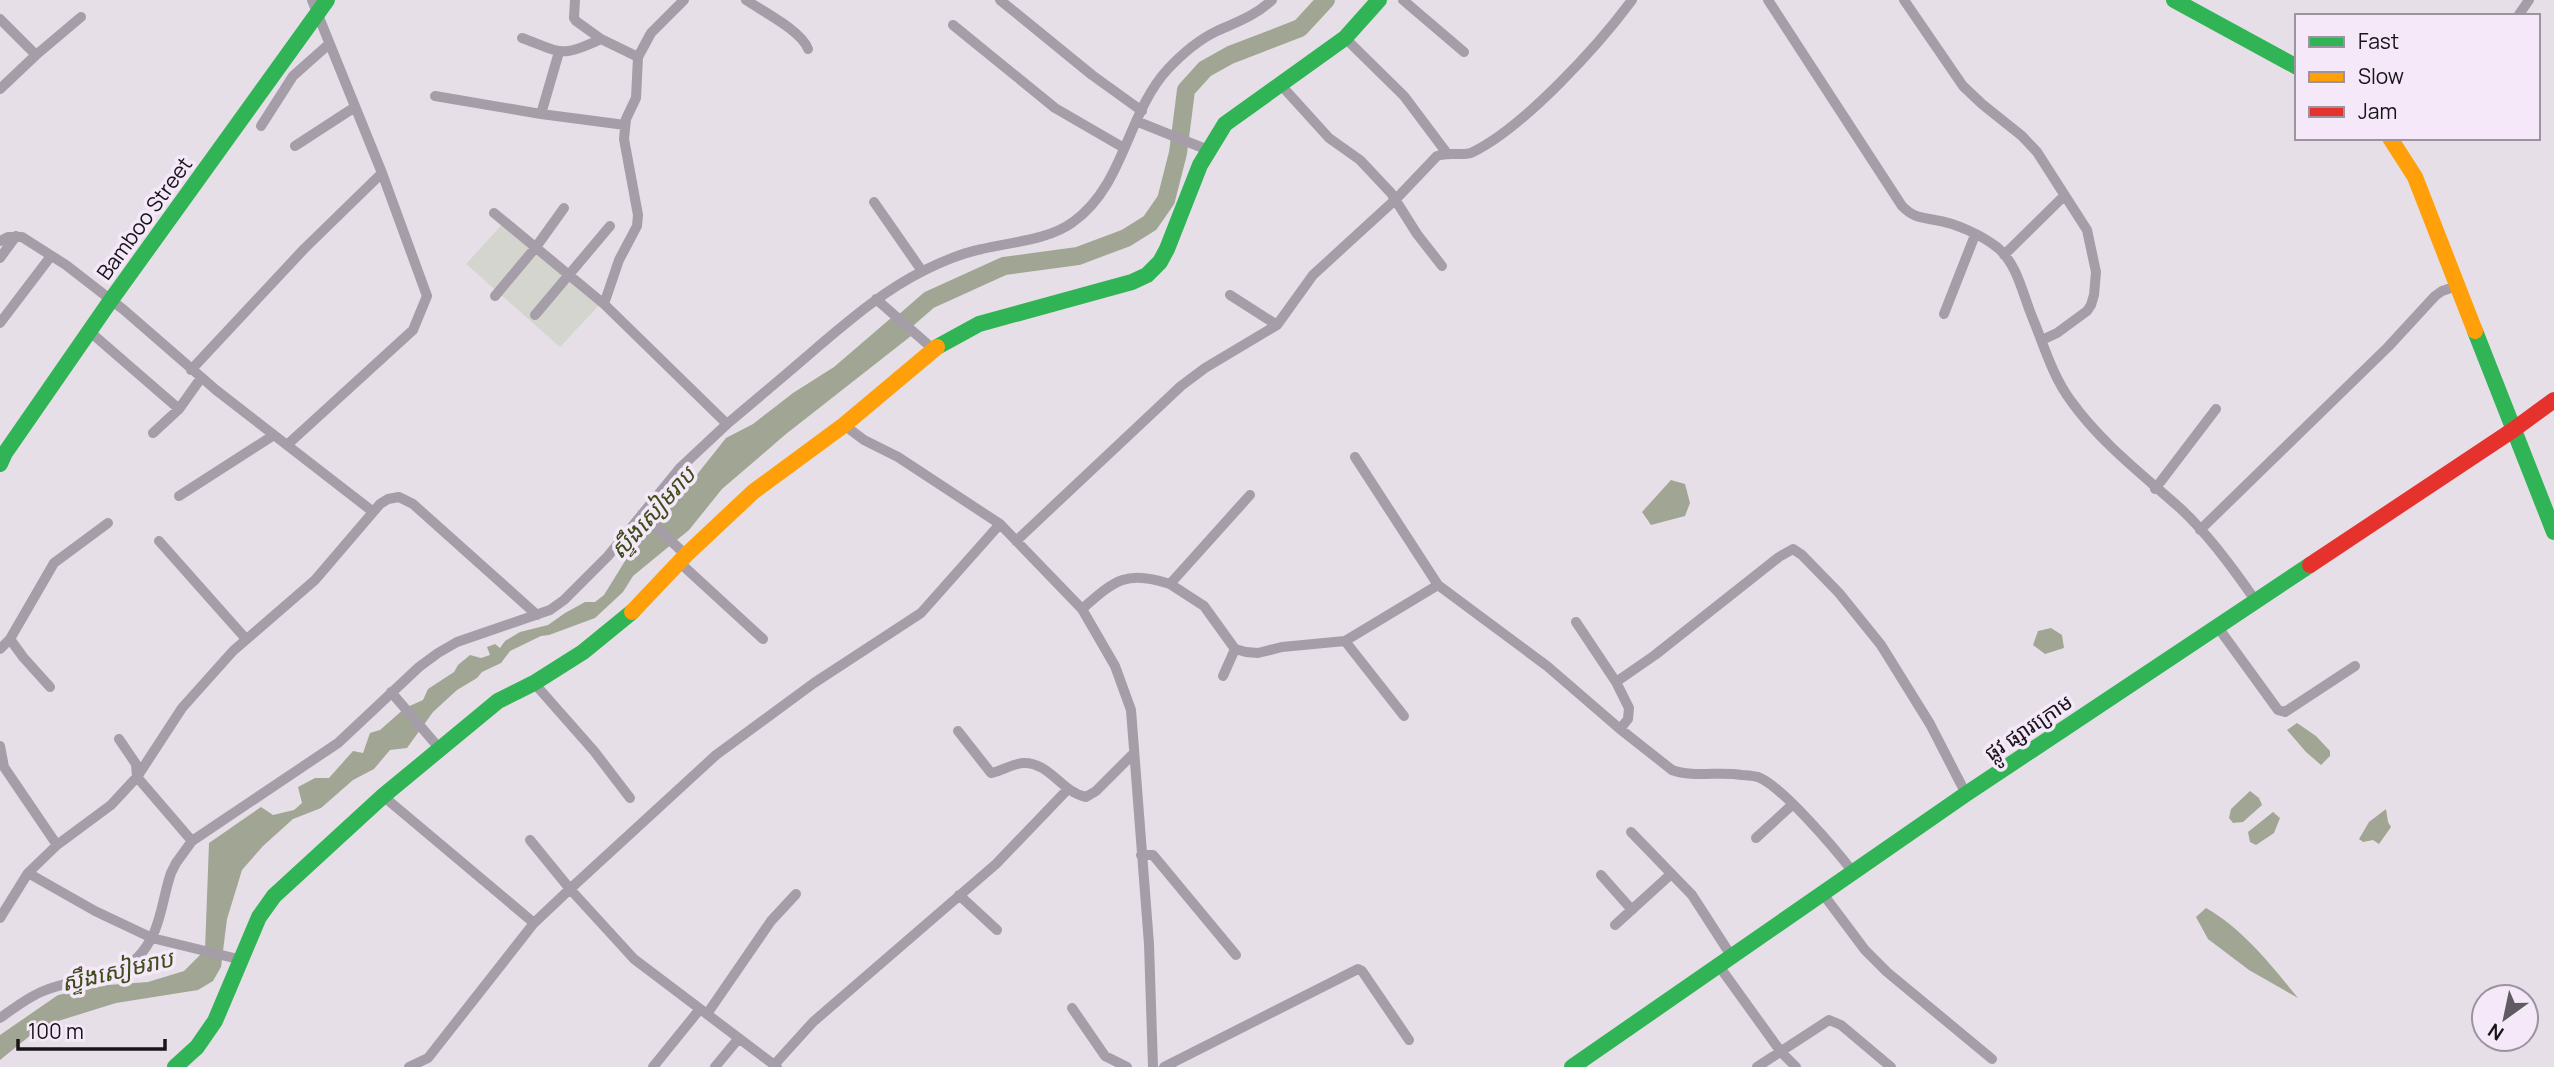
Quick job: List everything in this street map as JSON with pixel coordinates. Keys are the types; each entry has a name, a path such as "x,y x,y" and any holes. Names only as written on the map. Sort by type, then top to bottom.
{"main road":[{"path":"174,1067 197,1047 215,1021 236,958 259,916 274,896 383,796 435,742 498,701 534,683 583,652 630,614 680,555 752,492 844,425 928,345 979,324 1093,294 1147,275 1160,262 1167,249 1200,147 1216,136 1231,119 1345,38 1379,0"},
{"path":"2174,0 2295,67"},
{"name":"Bamboo Street","path":"0,464 89,331 319,4"},
{"path":"2395,140 2414,177 2554,532"},
{"name":"ផ្លូវ ផ្សារក្រោម","path":"1572,1067 1966,794 2552,405"}],"street":[{"path":"575,0 576,21 601,40 638,57"},
{"path":"604,304 619,260 637,226 638,215 625,150 625,125 636,98 638,57 651,33 684,0"},
{"path":"746,0 797,34 806,43 807,49"},
{"path":"1000,0 1139,116 1158,129 1200,147"},
{"path":"0,1018 41,992 60,985 116,974 134,960 152,938 176,863 192,841 338,743 394,696 419,667 457,642 537,615 565,600 645,517 680,468 727,424 880,302 922,271 979,249 1056,232 1074,222 1094,202 1109,180 1139,116 1165,72 1191,47 1215,32 1260,11 1272,0"},
{"path":"1403,0 1464,52"},
{"path":"1016,541 1193,376 1277,325 1313,275 1437,156 1446,152 1471,153 1516,123 1595,44 1632,0"},
{"path":"1768,0 1902,206 1920,219 1936,220 1997,247 2021,286 2048,356 2070,400 2155,489 2200,530 2231,566 2255,600"},
{"path":"1904,0 1963,86 2037,152 2087,230 2096,272 2095,295 2087,311 2057,334 2042,340"},
{"path":"287,445 413,330 427,296 382,173 329,44 319,4"},
{"path":"0,89 81,18"},
{"path":"0,19 36,55"},
{"path":"953,25 1055,108 1124,148"},
{"path":"522,38 559,52 574,52 601,40"},
{"path":"1345,38 1404,96 1446,152"},
{"path":"261,126 293,76 329,44"},
{"path":"541,114 559,52"},
{"path":"1280,84 1329,138 1360,160 1396,198 1417,234 1442,267"},
{"path":"435,96 625,125"},
{"path":"296,146 355,107"},
{"path":"191,370 304,249 382,173"},
{"path":"2004,255 2064,196"},
{"path":"874,202 922,271"},
{"path":"495,296 564,208"},
{"path":"494,213 604,304 727,424"},
{"path":"534,315 610,226"},
{"path":"1944,314 1975,235"},
{"path":"0,258 16,236"},
{"path":"0,241 22,237 51,256 111,300 191,370 372,511"},
{"path":"0,323 51,256"},
{"path":"2200,530 2388,347 2435,296 2457,286"},
{"path":"1230,295 1277,325"},
{"path":"880,302 928,345"},
{"path":"89,331 179,409"},
{"path":"153,433 179,409 201,378"},
{"path":"2155,489 2216,409"},
{"path":"844,425 1000,524 1082,609 1115,666 1130,710 1149,944 1153,1067"},
{"path":"179,496 274,435"},
{"path":"1355,457 1438,585 1547,666 1672,770 1682,773 1725,772 1757,777 1775,789 1822,835 1853,872"},
{"path":"1170,584 1250,495"},
{"path":"0,918 28,873 57,845 111,805 137,778 182,709 219,665 314,580 372,511 388,499 400,497 408,500 537,615"},
{"path":"645,517 763,639"},
{"path":"0,649 10,639 54,564 108,523"},
{"path":"409,1067 428,1058 534,923 570,888 716,755 814,683 921,613 1000,524"},
{"path":"159,541 246,639"},
{"path":"1616,682 1793,549 1824,578 1881,645 1930,724 1966,794"},
{"path":"1082,609 1105,589 1130,576 1150,577 1170,584 1204,606 1235,649 1258,653 1282,647 1345,641 1438,585"},
{"path":"1576,622 1616,682 1629,708 1628,719 1620,729"},
{"path":"2217,626 2277,710 2285,712 2355,666"},
{"path":"10,639 50,687"},
{"path":"1345,641 1404,716"},
{"path":"1223,676 1235,649"},
{"path":"534,683 594,751 630,798"},
{"path":"394,696 435,742"},
{"path":"958,731 992,773 1009,765 1026,763 1042,767 1068,789 1086,797 1096,791 1132,755"},
{"path":"119,738 136,764 137,778 192,841"},
{"path":"0,746 2,767 57,845"},
{"path":"530,840 634,958 775,1066 813,1022 996,864 1068,789"},
{"path":"383,796 534,923"},
{"path":"1756,838 1792,805"},
{"path":"1631,832 1692,895 1726,961 1781,1052 1796,1067"},
{"path":"1141,855 1153,855 1236,955"},
{"path":"28,873 95,911 152,938 236,958"},
{"path":"1601,875 1632,910"},
{"path":"1615,925 1670,875"},
{"path":"653,1067 703,1012 771,921 796,894"},
{"path":"1823,894 1881,967 1992,1059"},
{"path":"959,895 996,930"},
{"path":"1164,1067 1358,969 1409,1040"},
{"path":"1072,1007 1105,1056 1127,1067"},
{"path":"1758,1067 1829,1020 1841,1025 1891,1067"},
{"path":"715,1067 739,1038"}],"shaded area":[{"path":"508,218 602,302 560,347 466,264"},
{"name":"ស្ទឹងសៀមរាប","path":"891,318 911,336 786,434 722,489 689,530 633,576 623,592 595,618 541,636 510,651 501,663 482,672 457,690 433,712 407,748 390,750 374,769 353,780 321,808 293,819 263,846 242,870 227,919 221,967 213,981 198,990 116,1003 42,1026 0,1060 0,1035 58,995 108,985 148,982 184,971 205,950 209,843 261,807 273,815 294,810 302,803 298,787 315,778 329,778 353,751 363,753 370,733 380,730 405,708 423,700 428,689 454,672 470,655 481,658 490,655 487,647 495,644 500,648 505,641 520,632 548,625 585,602 595,602 604,595 638,540 651,524 668,511 726,438 753,424 793,393 834,367"},
{"path":"1671,480 1685,484 1690,503 1685,516 1651,525 1642,512"},
{"path":"2051,628 2062,635 2064,648 2045,654 2033,645 2038,631"},
{"path":"2297,723 2316,736 2330,751 2330,756 2321,765 2287,730"},
{"path":"2250,791 2259,798 2262,805 2243,822 2233,823 2229,818 2231,809"},
{"path":"2386,809 2391,827 2379,844 2373,840 2363,842 2359,839 2369,822"},
{"path":"2273,812 2280,818 2274,833 2256,845 2250,842 2248,832"},
{"path":"2206,908 2245,937 2298,998 2249,970 2208,939 2196,917"}],"waterway":[{"name":"ស្ទឹងសៀមរាប","path":"889,335 929,300 1004,266 1078,256 1126,238 1150,223 1166,200 1178,153 1186,90 1205,69 1230,55 1300,28 1326,0"}],"traffic: fast":[{"path":"0,464 111,300 327,0"},
{"path":"937,347 979,324 1132,282 1147,275 1160,262 1167,249 1200,165 1225,124 1345,38 1379,0"},
{"path":"2174,0 2295,66"},
{"path":"2475,331 2554,532"},
{"path":"1572,1067 1966,794 2310,565"},
{"path":"175,1067 197,1047 215,1021 259,917 274,896 383,796 498,701 534,683 583,652 632,612"}],"traffic: slow":[{"path":"2391,140 2415,177 2475,331"},
{"path":"632,612 686,555 753,492 844,425 937,347"}],"traffic: jam":[{"path":"2310,565 2554,400"}]}
